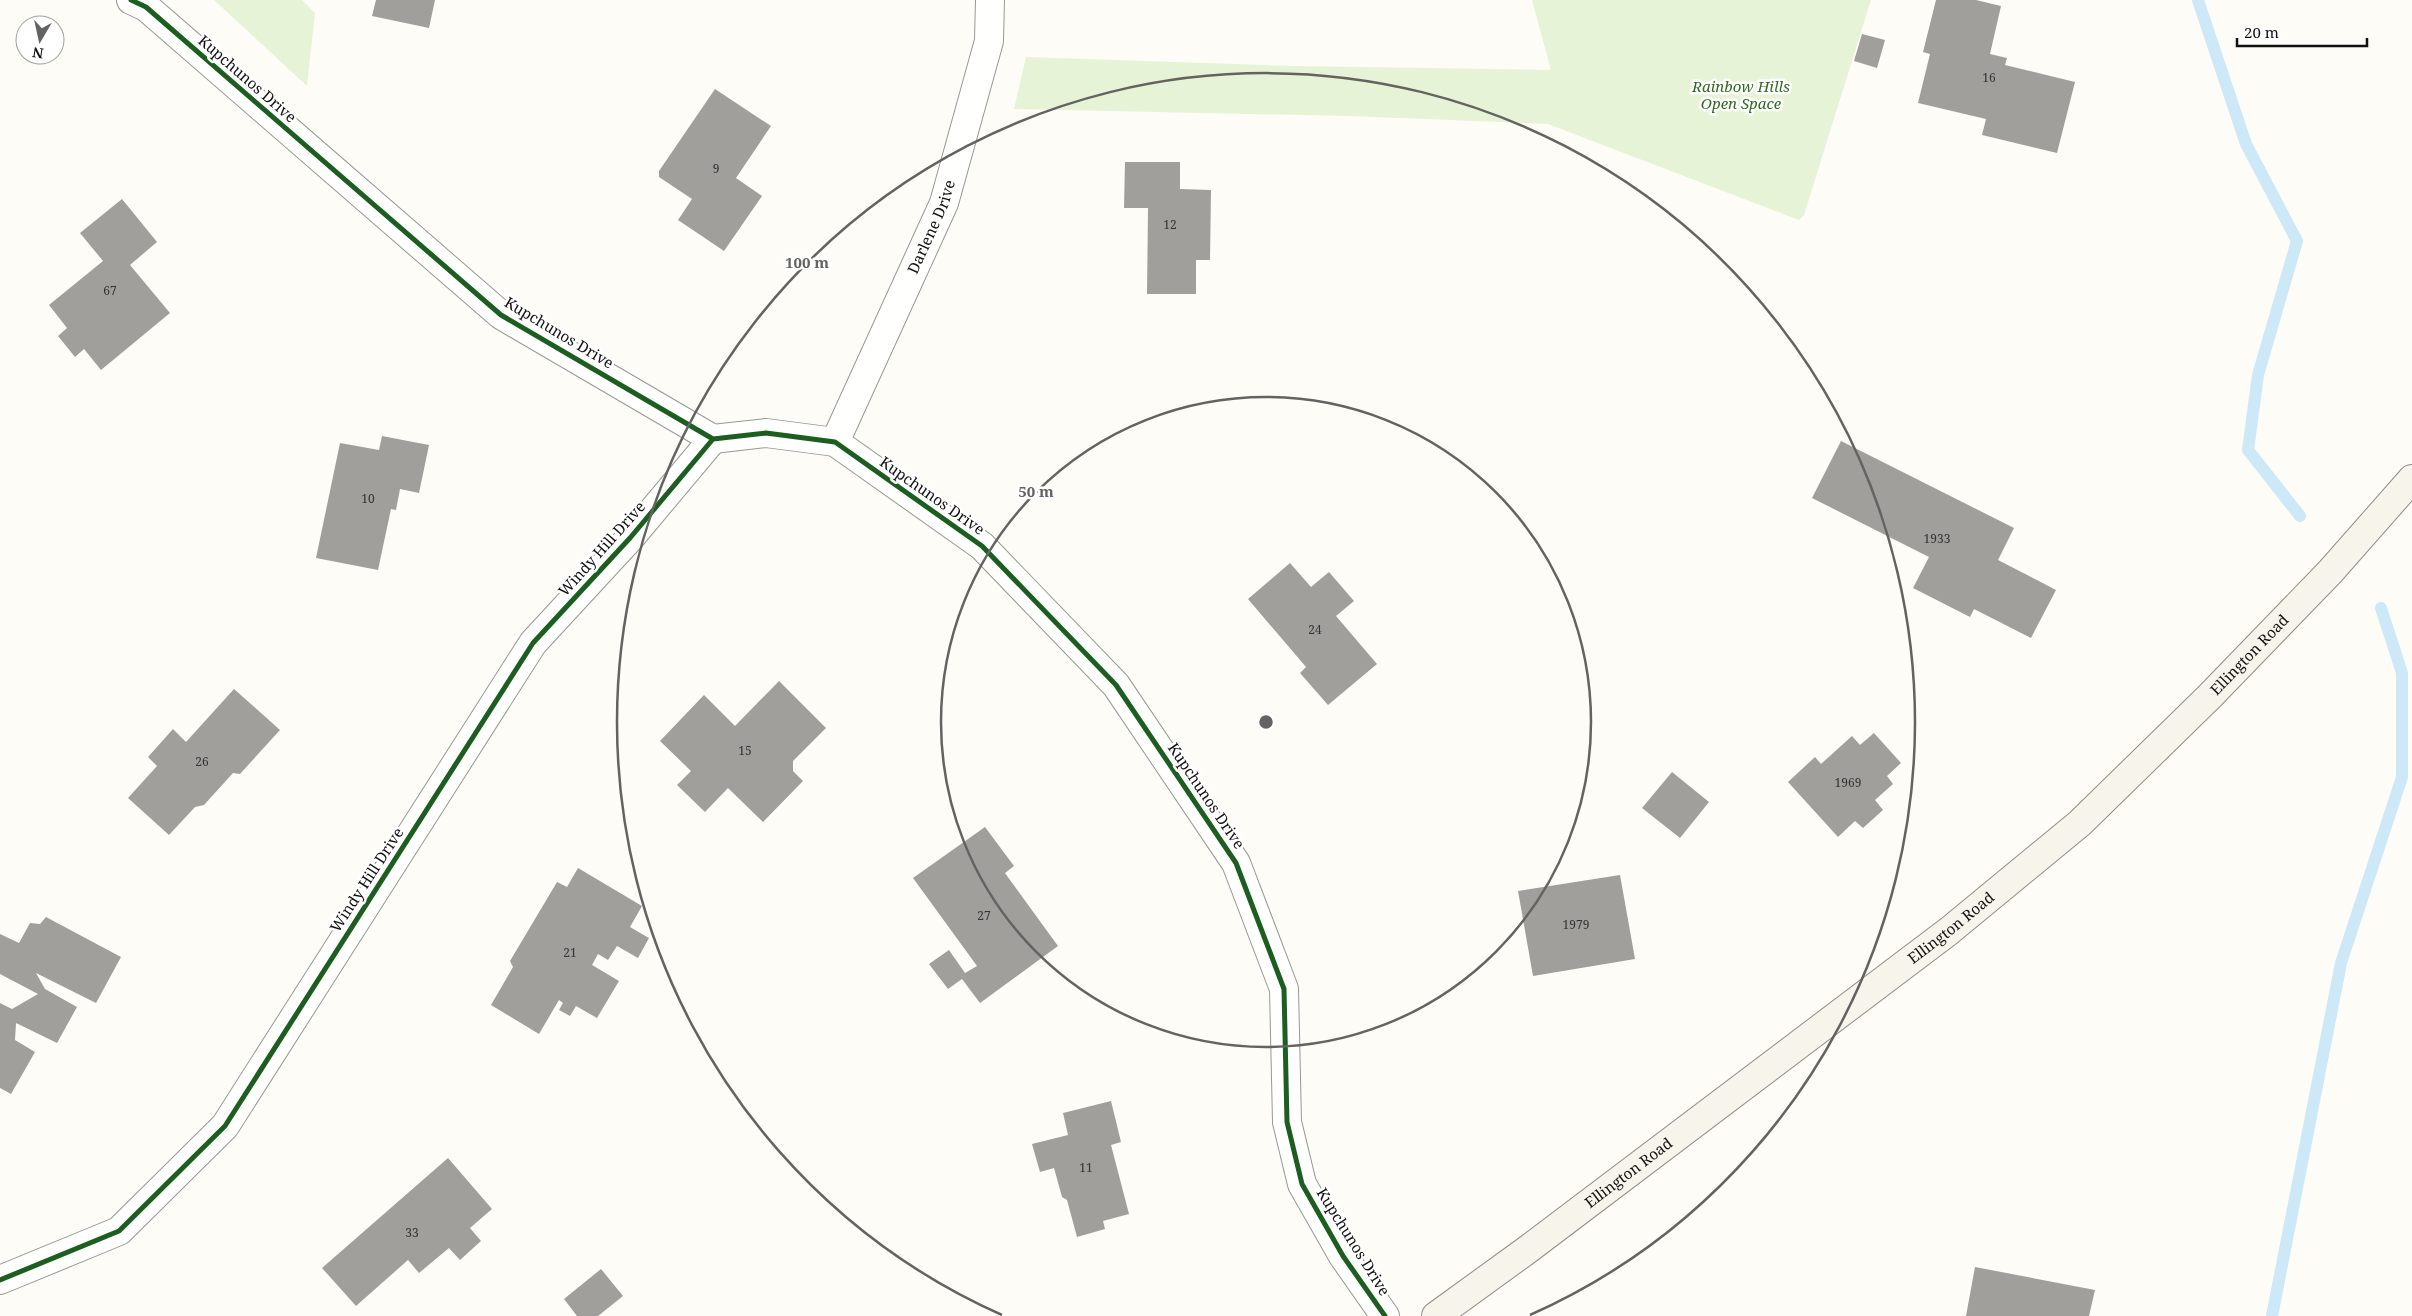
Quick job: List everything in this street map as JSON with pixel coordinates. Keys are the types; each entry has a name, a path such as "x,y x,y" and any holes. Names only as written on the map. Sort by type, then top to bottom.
{"main road":[{"name":"Ellington Road","path":"1436,1316 1527,1250 1949,931 2080,823 2210,696 2330,572 2412,479"}],"street":[{"name":"Kupchunos Drive","path":"131,0 146,8 501,315 713,439 766,434 835,442 982,546 1116,685 1236,863 1284,989 1287,1122 1302,1184 1343,1256 1385,1316"},
{"name":"Darlene Drive","path":"835,442 944,203 989,41 990,0"},
{"name":"Windy Hill Drive","path":"0,1280 119,1231 225,1126 533,643 630,538 713,439"}],"green space":[{"path":"214,0 302,0 315,13 307,86"},
{"name":"Rainbow Hills Open Space","path":"1532,0 1871,0 1804,215 1799,220 1548,124 1349,116 1014,109 1026,57 1295,66 1551,70"}],"building":[{"path":"376,0 435,0 429,28 372,16"},
{"path":"1936,0 1976,0 2001,6 1990,54 2007,58 2005,65 2075,82 2057,153 1982,135 1986,119 1918,103 1930,54 1923,52"},
{"path":"1862,34 1885,40 1877,68 1854,61"},
{"path":"715,89 771,126 736,178 762,196 724,251 678,220 692,199 659,177 659,171"},
{"path":"1125,162 1180,162 1180,189 1211,190 1210,260 1196,260 1196,294 1147,294 1148,208 1124,208"},
{"path":"122,199 157,242 130,265 170,313 101,370 84,349 75,357 58,336 67,328 49,305 103,261 80,233"},
{"path":"382,436 429,445 419,493 400,489 396,510 391,509 378,570 316,558 340,443 379,450"},
{"path":"1841,441 2014,528 1998,560 2056,590 2031,638 1974,609 1970,617 1913,588 1929,557 1812,498"},
{"path":"1290,563 1311,587 1329,572 1354,601 1336,616 1377,664 1328,705 1300,673 1306,667 1248,599"},
{"path":"779,681 826,728 793,761 793,771 803,781 763,822 728,788 705,812 677,785 691,771 660,741 704,695 735,726"},
{"path":"234,689 280,730 240,774 233,773 204,805 195,807 169,835 128,798 157,766 148,757 173,729 186,742"},
{"path":"1874,733 1901,763 1887,776 1893,784 1875,800 1883,810 1863,828 1855,821 1838,837 1788,782 1815,757 1821,764 1852,736 1860,745"},
{"path":"1672,772 1709,802 1680,838 1642,808"},
{"path":"985,827 1014,866 1005,873 1058,946 980,1003 962,979 948,989 929,964 949,950 965,973 977,966 913,878"},
{"path":"578,868 642,906 630,927 649,938 638,958 617,946 608,960 598,954 592,965 619,981 597,1018 576,1006 570,1016 559,1010 563,1003 559,1000 539,1034 491,1005 513,967 510,961 557,882 567,887"},
{"path":"1620,875 1635,959 1533,976 1518,891"},
{"path":"46,917 121,957 96,1003 36,973 45,989 77,1007 57,1043 16,1023 15,1040 35,1052 11,1094 0,1088 0,1003 12,1009 38,994 0,974 0,934 19,943 30,923 40,924"},
{"path":"1111,1101 1121,1142 1111,1145 1129,1214 1103,1221 1105,1229 1077,1237 1067,1200 1062,1197 1054,1168 1040,1172 1032,1144 1068,1135 1063,1113"},
{"path":"448,1158 492,1209 470,1228 481,1241 460,1260 449,1248 419,1273 408,1260 356,1306 322,1268"},
{"path":"1975,1267 2095,1290 2089,1316 1966,1316"},
{"path":"601,1269 623,1296 598,1316 577,1316 564,1299"}],"waterway":[{"path":"2198,0 2246,144 2297,241 2258,375 2248,450 2300,516"},
{"path":"2272,1316 2341,963 2402,777 2402,673 2381,608"}],"cycle path":[{"path":"131,0 146,7 501,315 713,439 766,433 835,442 982,546 1116,685 1236,863 1284,989 1287,1122 1302,1184 1343,1256 1385,1316"},
{"path":"0,1280 119,1231 225,1126 533,643 630,538 713,439"}]}
